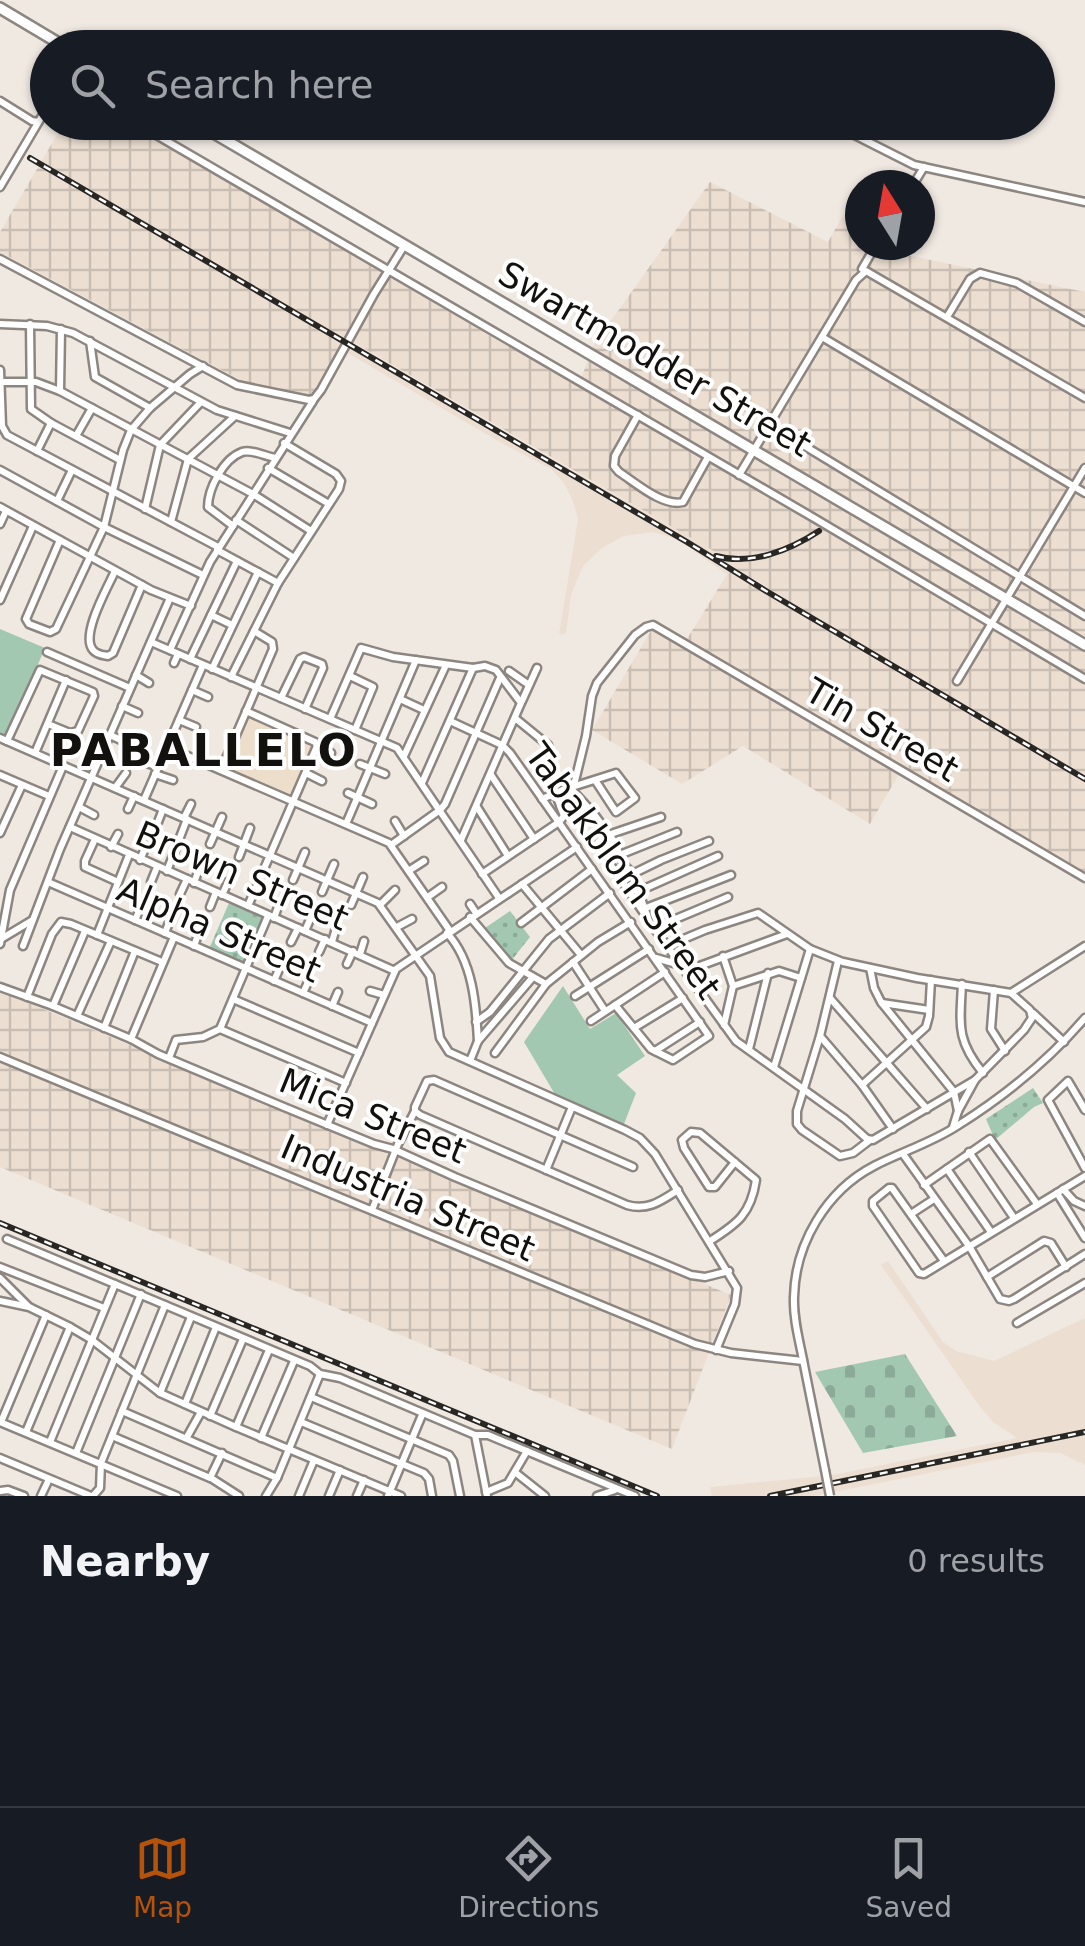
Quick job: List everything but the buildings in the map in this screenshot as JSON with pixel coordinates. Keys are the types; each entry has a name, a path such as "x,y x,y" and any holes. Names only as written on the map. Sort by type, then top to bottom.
{"main road":[{"path":"0,8 36,30"},
{"name":"Swartmodder Street","path":"226,140 1085,645"}],"street":[{"path":"0,101 30,119"},
{"path":"0,186 30,135"},
{"path":"165,140 1085,678"},
{"path":"865,140 924,167 1085,202"},
{"path":"174,663 174,652 203,575 404,246"},
{"path":"0,259 237,384 314,399"},
{"path":"739,475 867,260"},
{"path":"860,273 868,272 1085,398"},
{"path":"947,317 970,279 980,273 1017,283 1085,322"},
{"path":"0,324 61,329 201,402 290,434"},
{"path":"30,324 30,409 120,460"},
{"path":"60,391 61,329"},
{"path":"822,337 1085,493"},
{"path":"90,341 95,377 150,408"},
{"path":"60,540 26,618 29,624 50,632 55,631 104,527 120,460 132,430 150,408 204,366"},
{"path":"0,370 3,431 10,437 278,583"},
{"path":"0,382 30,382 60,391 253,494 311,531"},
{"path":"146,509 160,445 201,402"},
{"path":"76,436 92,408"},
{"path":"638,415 615,456 614,466 665,500 682,502 708,457"},
{"path":"171,522 188,460 236,416"},
{"path":"37,451 51,423"},
{"path":"770,425 1085,616"},
{"path":"231,677 278,583 341,485 341,478 284,443"},
{"path":"274,458 240,453 217,475 208,507 294,558"},
{"path":"268,468 329,504"},
{"path":"956,682 1085,468"},
{"path":"0,470 203,575"},
{"path":"57,501 72,470"},
{"path":"0,524 3,509 142,585 191,606"},
{"path":"0,600 33,526"},
{"path":"190,659 238,561"},
{"path":"115,570 89,631 90,646 98,654 108,656 115,649 142,585"},
{"path":"212,669 258,572"},
{"path":"22,946 170,598"},
{"path":"211,615 232,625"},
{"name":"Tin Street","path":"572,787 597,683 636,635 653,624 1085,878"},
{"path":"221,770 273,652 274,644 254,631"},
{"path":"151,642 396,748 499,898"},
{"path":"330,720 361,648 446,665 490,667 521,702"},
{"path":"47,652 130,688"},
{"path":"281,698 302,657 320,663 323,667 305,709"},
{"path":"345,838 416,660"},
{"path":"144,800 203,665"},
{"path":"404,758 446,665"},
{"path":"413,797 423,786 473,668"},
{"path":"447,846 459,839 476,806 537,668"},
{"path":"48,724 78,731 94,694 43,670 38,672 4,739 380,904 428,974 442,1044 449,1052 640,1138 656,1154 729,1271 738,1294 716,1350"},
{"path":"509,672 529,685"},
{"path":"136,676 149,682"},
{"path":"350,676 373,687 355,730"},
{"path":"391,844 446,802 501,679"},
{"path":"35,753 66,680"},
{"path":"192,690 208,697"},
{"path":"175,695 188,699"},
{"path":"400,700 424,710"},
{"path":"122,706 138,713"},
{"path":"233,709 316,742 331,754"},
{"path":"482,874 559,822 564,814 548,745 515,718"},
{"path":"179,720 196,727"},
{"path":"450,721 502,745"},
{"path":"162,724 175,729"},
{"path":"110,734 125,742"},
{"path":"220,738 232,743"},
{"name":"Tabakblom Street","path":"502,745 709,1036 676,1060 655,1051"},
{"path":"168,746 391,844 464,958 478,1041"},
{"path":"248,906 317,746"},
{"path":"147,763 172,780"},
{"path":"205,778 211,764"},
{"path":"360,764 385,774"},
{"path":"0,941 2,913 12,884 63,766"},
{"path":"115,788 126,773"},
{"path":"306,773 322,781"},
{"path":"542,799 556,792 616,773 634,798 616,812 594,780"},
{"path":"490,774 534,839"},
{"path":"0,775 48,796"},
{"path":"233,790 239,778"},
{"path":"0,833 22,785"},
{"path":"572,787 610,835 640,891 652,925"},
{"path":"263,803 268,790"},
{"path":"348,793 372,804"},
{"path":"128,809 134,796"},
{"path":"167,871 191,804"},
{"path":"476,806 508,856"},
{"path":"0,808 9,812"},
{"path":"78,808 94,815"},
{"path":"158,822 164,809"},
{"path":"316,826 321,813"},
{"path":"210,844 222,816"},
{"path":"661,817 601,838 598,844 607,860 736,1041 870,1140"},
{"path":"396,821 404,836"},
{"name":"Brown Street","path":"70,828 395,971"},
{"path":"239,857 250,828"},
{"path":"607,860 677,832"},
{"path":"112,846 118,834"},
{"path":"95,839 86,867 118,882"},
{"path":"374,851 380,839"},
{"path":"620,880 709,841"},
{"path":"140,860 146,846"},
{"path":"327,1125 395,971 576,846"},
{"path":"293,880 305,852"},
{"path":"97,935 129,855"},
{"path":"631,896 718,856"},
{"path":"410,870 424,861"},
{"path":"322,892 334,864"},
{"path":"464,873 475,864"},
{"path":"151,882 157,866"},
{"path":"180,894 200,869"},
{"path":"521,922 592,869"},
{"path":"646,908 731,875"},
{"path":"351,905 363,877"},
{"path":"0,878 12,884"},
{"name":"Alpha Street","path":"48,882 372,1023"},
{"path":"210,907 228,882"},
{"path":"522,884 580,955"},
{"path":"428,897 442,887"},
{"path":"380,904 394,890"},
{"path":"476,1022 490,1012 560,930 610,894"},
{"path":"652,925 728,897"},
{"path":"168,1058 176,1040 203,1037 220,1028 279,904"},
{"path":"470,904 473,915 504,957 546,984"},
{"path":"135,920 140,907"},
{"path":"666,946 754,913 763,915 787,934 838,961 1011,993 1064,1042"},
{"path":"292,942 311,917"},
{"path":"397,927 412,919"},
{"path":"0,941 32,920"},
{"path":"165,933 170,920"},
{"path":"27,997 61,922 162,962"},
{"path":"495,1053 546,984 580,955 631,922"},
{"path":"319,952 336,928"},
{"path":"53,1006 85,930"},
{"path":"194,946 199,932"},
{"path":"656,958 684,968 787,934"},
{"path":"131,1040 174,937"},
{"path":"347,964 364,940"},
{"path":"78,1016 111,942"},
{"path":"1011,993 1085,946"},
{"path":"774,1067 810,948"},
{"path":"575,996 649,949"},
{"path":"104,1028 135,952"},
{"path":"723,956 733,986 724,1025"},
{"path":"838,961 797,1118 802,1130 840,1156 853,1153 976,1080 1030,1023 1032,1012"},
{"path":"572,962 605,1012"},
{"path":"274,981 280,967"},
{"path":"870,968 881,1002 954,1092 958,1111"},
{"path":"733,986 782,970 801,978"},
{"path":"591,1020 665,972"},
{"path":"749,1049 768,973"},
{"path":"470,1061 478,1041 534,977"},
{"path":"302,993 309,980"},
{"path":"862,1086 926,1028 931,980"},
{"path":"962,984 962,1036 968,1054 984,1073"},
{"name":"Mica Street","path":"0,988 78,1016 238,1088 692,1275 705,1277 729,1271"},
{"path":"994,990 991,1029 1004,1051"},
{"path":"370,991 384,996"},
{"path":"332,1006 338,992"},
{"path":"829,997 927,1109"},
{"path":"634,1028 684,998"},
{"path":"233,999 359,1054"},
{"path":"881,1002 930,1010"},
{"path":"614,1005 655,1051 700,1022"},
{"path":"830,1496 795,1316 794,1285 801,1254 814,1226 835,1195 856,1178 953,1129 1018,1084 1085,1018"},
{"path":"220,1028 346,1083"},
{"path":"820,1036 893,1129"},
{"name":"Industria Street","path":"0,1057 658,1329 716,1350 803,1362"},
{"path":"372,1210 426,1081 432,1079 633,1166"},
{"path":"953,1129 958,1111 976,1080"},
{"path":"1083,1104 1068,1082 1047,1102 1085,1168"},
{"path":"546,1170 572,1107"},
{"path":"415,1111 633,1207 650,1206 678,1190"},
{"path":"710,1241 740,1220 756,1182 754,1178 698,1132 691,1132 682,1140 709,1187 715,1187 734,1162"},
{"path":"924,1185 985,1141 992,1140 1037,1204"},
{"path":"969,1152 1014,1218"},
{"path":"903,1154 1000,1299 1009,1301 1085,1254"},
{"path":"947,1169 991,1232"},
{"path":"944,1261 891,1188 876,1198 872,1203 918,1273 926,1273 1085,1176"},
{"path":"1060,1191 1085,1206"},
{"path":"1060,1191 1085,1238"},
{"path":"910,1214 934,1198"},
{"path":"8,1238 310,1366 320,1374 332,1375 474,1435 488,1435 635,1496"},
{"path":"987,1277 1044,1242 1051,1243 1066,1268"},
{"path":"0,1267 104,1308"},
{"path":"0,1278 29,1307"},
{"path":"1016,1323 1085,1282"},
{"path":"50,1442 115,1284"},
{"path":"76,1453 141,1294"},
{"path":"0,1301 29,1307 70,1327 160,1393 401,1496"},
{"path":"0,1459 92,1496 100,1488 101,1462 165,1305"},
{"path":"46,1315 0,1422 177,1496"},
{"path":"160,1393 191,1317"},
{"path":"26,1432 70,1327"},
{"path":"185,1404 216,1327"},
{"path":"778,1359 792,1355 799,1338"},
{"path":"210,1416 243,1339"},
{"path":"236,1428 268,1350"},
{"path":"262,1438 294,1361"},
{"path":"266,1496 320,1374"},
{"path":"311,1398 450,1456 460,1496"},
{"path":"122,1412 277,1478"},
{"path":"186,1437 201,1412"},
{"path":"389,1493 422,1414"},
{"path":"301,1422 427,1476 432,1496"},
{"path":"474,1435 486,1494 504,1486 527,1451"},
{"path":"112,1436 210,1478 239,1496"},
{"path":"210,1478 222,1453"},
{"path":"299,1496 314,1460"},
{"path":"329,1496 340,1470"},
{"path":"516,1473 545,1496"},
{"path":"42,1496 49,1479"},
{"path":"358,1496 364,1480"},
{"path":"504,1486 510,1496"},
{"path":"597,1496 617,1489"},
{"path":"0,1491 24,1496"}],"shaded area":[{"path":"54,140 156,140 578,387 593,346 710,182 828,242 845,215 845,260 930,260 1085,292 1085,874 903,767 870,824 743,746 682,784 592,730 652,629 717,665 719,658 687,639 734,563 346,338 311,395 246,383 0,252 0,232"},
{"path":"345,338 735,563 728,575 677,539 653,532 624,536 602,548 583,566 571,595 566,634 559,634 578,519 564,483 551,469 339,348"},
{"path":"248,718 314,744 316,748 295,796 228,770"},
{"path":"0,991 731,1295 672,1449 0,1167"},
{"path":"888,1261 943,1342 956,1351 994,1361 1085,1318 1085,1465 1060,1453 1034,1452 814,1496 712,1496 710,1487 833,1475 1017,1438 993,1422 978,1404 881,1265"}],"green space":[{"path":"0,629 45,648 8,734 0,734"},
{"path":"229,903 266,918 246,965 209,949"},
{"path":"510,911 530,937 511,961 485,928"},
{"path":"563,986 590,1029 616,1013 645,1056 617,1075 636,1093 624,1124 556,1096 524,1042"},
{"path":"1033,1088 1043,1103 995,1140 986,1119"},
{"path":"905,1354 957,1436 863,1453 815,1372"}],"railway":[{"path":"30,158 1085,779"},
{"path":"716,556 743,559 770,554 819,531"},
{"path":"0,1223 657,1496"},
{"path":"770,1496 1085,1432"}],"district":[{"name":"PABALLELO","path":"204,750"}]}
